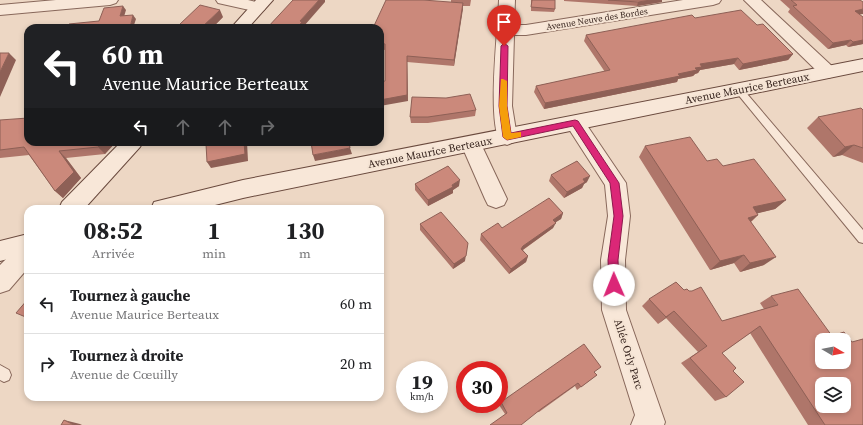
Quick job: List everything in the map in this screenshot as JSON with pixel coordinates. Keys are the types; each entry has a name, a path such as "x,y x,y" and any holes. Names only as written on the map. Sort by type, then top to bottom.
{"street":[{"path":"0,10 105,0"},
{"path":"224,0 262,4"},
{"path":"507,0 503,106 507,137"},
{"name":"Avenue Neuve des Bordes","path":"505,30 526,30 713,0"},
{"path":"752,0 828,72"},
{"path":"243,24 262,4"},
{"name":"Avenue Maurice Berteaux","path":"178,205 243,189 863,65"},
{"name":"Allée Orly Parc","path":"575,123 615,183 619,216 613,260 614,310 651,422 645,425"},
{"path":"471,144 496,199"},
{"path":"74,205 129,146"},
{"path":"0,251 24,245"},
{"path":"0,282 24,256"}],"lane":[{"path":"739,90 863,238"}],"building":[{"path":"293,0 319,0 300,21 302,22 300,24 271,24"},
{"path":"386,0 423,0 463,3 454,60 407,56 407,95 384,99 384,24 375,24"},
{"path":"532,0 555,0 555,9 531,7"},
{"path":"608,0 651,0 638,2"},
{"path":"791,0 860,0 863,2 863,9 855,11 863,17 863,40 833,43 793,6 797,5"},
{"path":"200,5 220,10 205,24 180,24"},
{"path":"123,6 120,16 133,15 131,24 69,24 99,21 104,8"},
{"path":"741,10 757,25 763,24 793,54 743,64 738,58 700,64 702,67 695,68 697,70 678,74 680,76 545,103 536,86 610,70 586,35 692,15 695,18"},
{"path":"0,53 9,53 0,72"},
{"path":"470,94 476,110 428,117 410,117 412,97 446,98"},
{"path":"861,108 863,110 863,148 854,145 845,147 818,117"},
{"path":"24,118 24,146 99,146 59,151 74,172 55,191 24,147 0,150 0,120"},
{"path":"690,137 707,161 717,159 723,166 754,159 786,200 753,207 758,215 748,218 776,257 750,263 744,255 720,261 645,146"},
{"path":"206,146 244,146 245,154 207,162"},
{"path":"312,146 350,146 350,148 313,155"},
{"path":"577,161 590,176 583,179 585,182 567,192 551,175"},
{"path":"448,166 460,180 452,185 453,187 428,200 415,184"},
{"path":"549,198 563,213 553,220 556,223 523,246 521,249 528,256 511,269 481,234 498,223 502,228"},
{"path":"441,212 468,243 466,256 454,264 420,224"},
{"path":"676,282 684,290 687,289 689,291 701,287 722,321 778,305 771,296 798,289 830,333 815,333 815,369 851,369 851,341 852,342 863,339 863,425 825,425 817,413 851,413 851,377 815,377 815,410 760,326 722,353 736,368 733,371 744,382 726,397 690,358 707,346 674,311 666,317 649,299"},
{"path":"24,304 24,316 16,313"},
{"path":"584,344 601,367 594,372 597,375 581,387 578,383 521,425 490,425 508,413 508,397"},
{"path":"64,420 74,425 61,425"}],"slow traffic":[{"path":"503,81 503,106 507,137 518,134"}],"route":[{"path":"504,46 503,106 507,137 575,123 615,183 619,216 613,260 614,285"}]}
